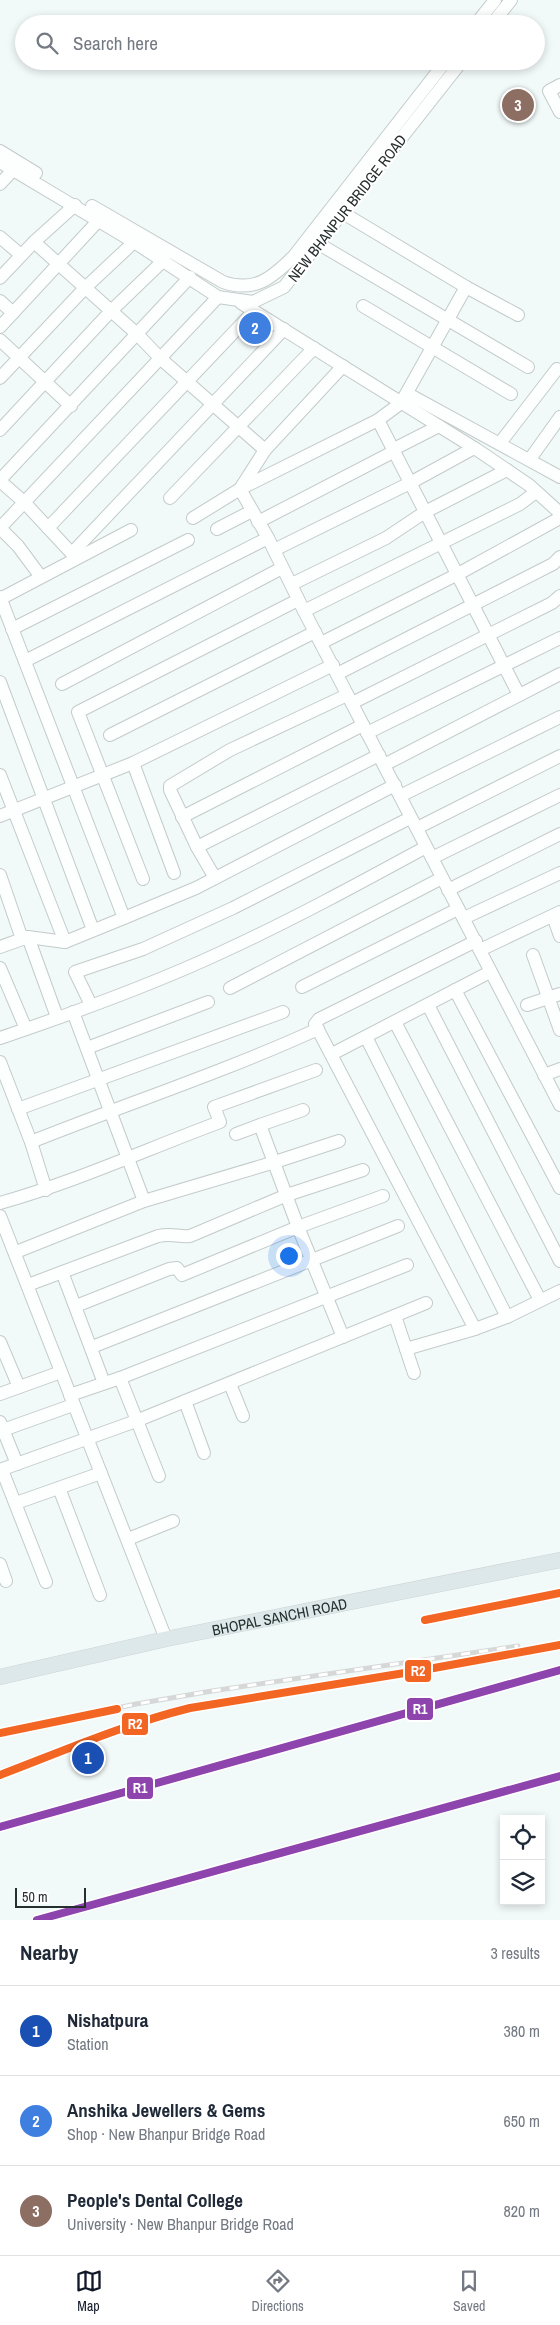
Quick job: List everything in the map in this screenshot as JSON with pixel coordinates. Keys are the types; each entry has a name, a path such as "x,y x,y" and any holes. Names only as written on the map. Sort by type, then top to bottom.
{"main road":[{"name":"BHOPAL SANCHI ROAD","path":"0,1677 166,1639 560,1560"}],"street":[{"path":"483,15 495,0"},
{"path":"499,15 511,0"},
{"name":"NEW BHANPUR BRIDGE ROAD","path":"0,151 189,264 222,282 237,287 246,286 259,283 276,274 294,256 439,70"},
{"name":"NEW BHANPUR BRIDGE ROAD","path":"0,162 75,205 218,296 253,302 284,287 455,70"},
{"path":"560,85 549,91 560,112"},
{"path":"0,184 13,170"},
{"path":"0,278 34,242 75,205"},
{"path":"343,212 466,287 518,315"},
{"path":"0,326 99,220"},
{"path":"0,237 21,255"},
{"path":"34,242 110,312 137,334 161,359 240,426 265,450"},
{"path":"0,378 84,288 134,242"},
{"path":"319,244 528,367"},
{"path":"0,430 110,312 164,260"},
{"path":"74,556 24,502 0,481 190,277"},
{"path":"192,518 240,489 378,420 405,399 466,287"},
{"path":"41,577 18,546 0,528 161,359 218,296"},
{"path":"237,300 343,366 405,399 500,443 559,475"},
{"path":"0,301 13,313"},
{"path":"363,306 511,394"},
{"path":"48,528 254,311"},
{"path":"74,556 284,329"},
{"path":"0,340 71,406"},
{"path":"170,498 314,348"},
{"path":"240,489 265,450 343,366"},
{"path":"500,443 557,369"},
{"path":"405,399 439,426 507,470 560,513"},
{"path":"530,459 560,417"},
{"path":"378,420 519,695"},
{"path":"217,529 255,516 393,451 439,426"},
{"path":"25,661 271,544 410,483 474,448"},
{"path":"292,584 386,538 425,512 507,470"},
{"path":"240,489 292,584 349,699 398,790 413,823 560,1105"},
{"path":"143,879 78,712 301,605 441,543 520,504 536,492"},
{"path":"110,735 318,637 458,574 560,518"},
{"path":"124,918 0,598 41,577 74,556 131,530"},
{"path":"12,629 188,540"},
{"path":"0,816 133,763 473,603 553,564 560,557"},
{"path":"62,684 282,568"},
{"path":"215,878 182,817 170,790 173,784 230,750 490,636 552,603 560,596"},
{"path":"182,817 560,638"},
{"path":"197,847 560,674"},
{"path":"0,682 93,930"},
{"path":"0,947 25,938 64,942 124,918 215,878 398,790 560,717"},
{"path":"91,1005 74,972 143,949 560,756"},
{"path":"133,763 174,873"},
{"path":"0,775 64,942"},
{"path":"0,1038 160,979 220,953 429,853 560,795"},
{"path":"448,890 560,834"},
{"path":"302,987 461,914 560,873"},
{"path":"0,875 57,1017"},
{"path":"230,988 442,878"},
{"path":"475,1329 315,1024 318,1019 478,946 556,914 560,936"},
{"path":"533,955 560,1030"},
{"path":"0,968 26,1029"},
{"path":"332,1054 490,972"},
{"path":"455,990 560,1188"},
{"path":"527,1005 560,994"},
{"path":"86,1048 208,1002"},
{"path":"428,1005 560,1262"},
{"path":"73,1012 129,1156 144,1200"},
{"path":"18,1109 98,1078 283,1012"},
{"path":"395,1022 540,1300"},
{"path":"31,1142 110,1110 279,1047 318,1029"},
{"path":"366,1037 507,1317"},
{"path":"0,1062 31,1142 46,1190"},
{"path":"544,1075 560,1069"},
{"path":"0,1203 46,1190 220,1122 214,1107 316,1070"},
{"path":"236,1134 303,1110"},
{"path":"260,1125 342,1337"},
{"path":"16,1252 144,1200 275,1162 339,1141"},
{"path":"28,1285 158,1236 174,1233 190,1236 287,1195 363,1170"},
{"path":"76,1306 169,1269 177,1268 182,1275 298,1227 383,1196"},
{"path":"0,1216 16,1252 166,1639"},
{"path":"92,1347 398,1226"},
{"path":"16,1464 2,1426 72,1400 104,1383 327,1298 407,1265"},
{"path":"62,1272 92,1347 104,1383"},
{"path":"406,1349 475,1329 507,1317 560,1291"},
{"path":"46,1582 16,1503 1,1470 136,1421 426,1303"},
{"path":"395,1316 414,1373"},
{"path":"0,1342 4,1362 19,1387"},
{"path":"0,1394 61,1372"},
{"path":"120,1378 159,1476"},
{"path":"230,1384 243,1416"},
{"path":"186,1400 204,1453"},
{"path":"16,1503 101,1473"},
{"path":"59,1488 100,1594"},
{"path":"128,1539 173,1521"},
{"path":"0,1564 6,1581"}],"railway":[{"path":"425,1620 560,1593"},
{"path":"0,1775 118,1730 190,1708 423,1670 560,1645"},
{"path":"0,1733 136,1704 212,1691 518,1646"},
{"path":"37,1920 560,1776"}],"transit line":[{"name":"R2","path":"425,1620 560,1593"},
{"name":"R2","path":"0,1775 118,1730 190,1708 423,1670 560,1645"},
{"name":"R1","path":"0,1827 560,1670"},
{"name":"R2","path":"0,1733 117,1709"},
{"name":"R1","path":"37,1920 560,1776"}],"place":[{"name":"People's Dental College","path":"518,105"},
{"name":"Anshika Jewellers & Gems","path":"255,328"},
{"name":"Nishatpura","path":"88,1758"}]}
